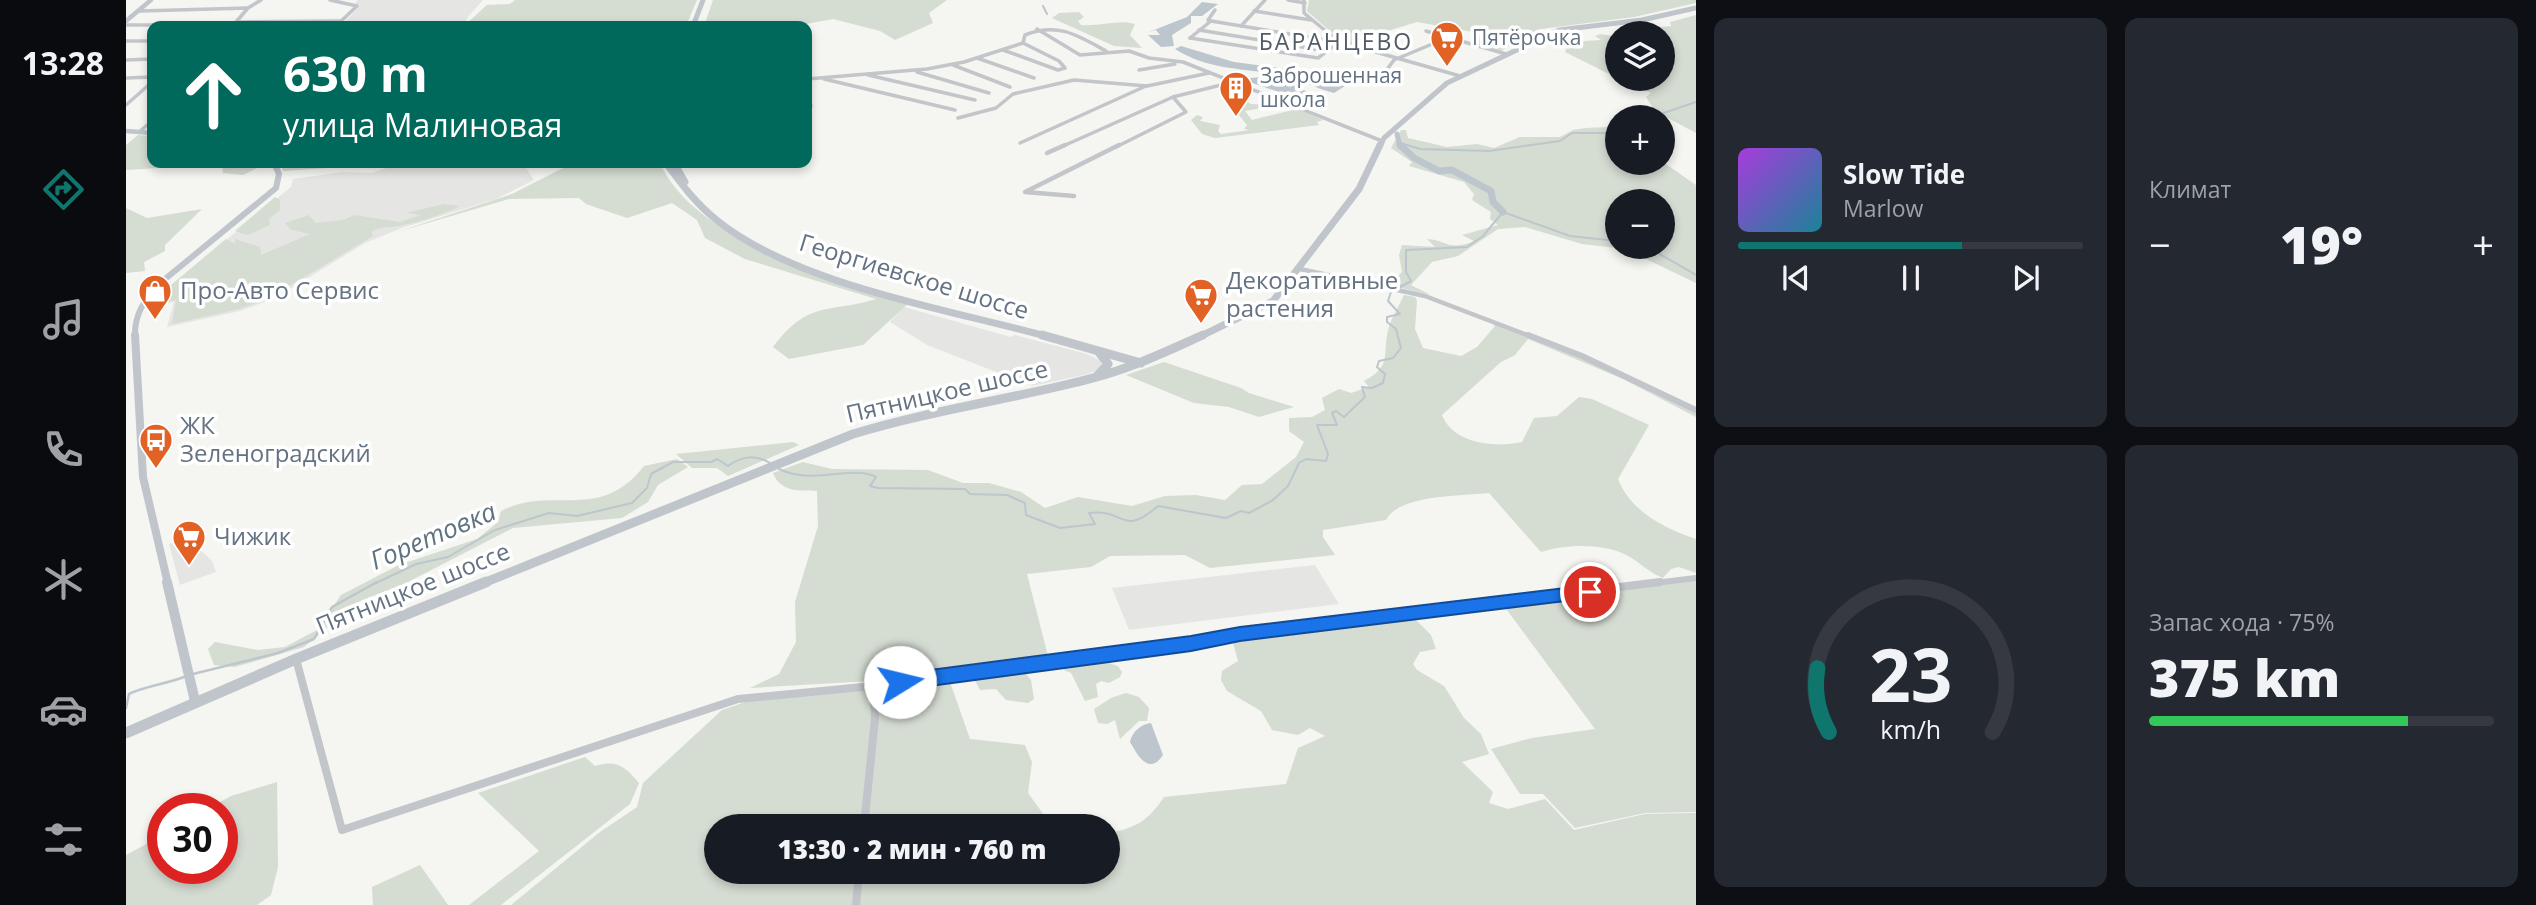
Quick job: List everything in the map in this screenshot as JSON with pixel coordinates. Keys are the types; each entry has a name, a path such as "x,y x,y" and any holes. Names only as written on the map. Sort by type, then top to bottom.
{"main road":[{"path":"126,23 151,0"},
{"path":"698,21 706,0"},
{"name":"Пятницкое шоссе","path":"126,733 296,659 853,434 895,421 1093,378 1145,361 1266,306 1300,269 1359,189 1382,141 1439,89 1460,76 1563,29 1642,20 1696,8"},
{"path":"126,131 147,132"},
{"path":"195,701 143,477 134,323 145,299 159,284 276,188 279,174 276,168"},
{"name":"Георгиевское шоссе","path":"669,168 685,191 707,211 749,240 788,259 884,292 1145,361"},
{"name":"Георгиевское шоссе","path":"677,168 691,190 724,217 769,244 816,265 1145,361"},
{"path":"1093,378 1103,372 1108,364 1107,359 1095,349"}],"street":[{"path":"237,21 248,8 261,0"},
{"path":"330,0 357,6 342,21"},
{"path":"1241,26 1265,0"},
{"path":"1288,0 1304,1 1304,13 1339,42"},
{"path":"140,10 248,8"},
{"path":"1210,22 1208,20 1215,10"},
{"path":"1254,11 1313,20"},
{"path":"1339,42 1318,58 1190,38 1210,22 1241,26 1339,42 1350,44 1460,76"},
{"path":"126,23 147,23"},
{"path":"1023,43 1025,35 1037,29 1063,27 1108,52"},
{"path":"1037,29 1080,55 1129,51 1149,58 1181,62 1382,141"},
{"path":"1199,30 1327,51"},
{"path":"1426,31 1506,54"},
{"path":"1350,44 1376,35"},
{"path":"1366,82 1398,58 1449,37"},
{"path":"126,41 147,41"},
{"path":"812,78 952,64 1023,43 1059,61 1065,68 1058,70 1001,50"},
{"path":"976,57 1034,78"},
{"path":"126,60 147,59"},
{"path":"1139,70 1181,62"},
{"path":"952,64 1010,86"},
{"path":"907,69 989,93"},
{"path":"860,73 975,100"},
{"path":"1020,143 1147,86 1212,73"},
{"path":"819,77 955,110"},
{"path":"126,78 147,80"},
{"path":"958,118 996,108 1013,94 1074,80 1147,86"},
{"path":"1047,153 1173,97 1235,82"},
{"path":"126,105 147,85"},
{"path":"126,97 135,97"},
{"path":"1074,196 1025,192 1186,112 1173,97"},
{"path":"139,132 147,125"},
{"path":"1300,269 1425,296 1582,356 1696,410"},
{"path":"296,659 342,830 738,699 873,686 1240,634 1696,578"},
{"path":"865,814 875,719 873,686"},
{"path":"856,905 858,884"}],"shaded area":[{"path":"358,0 483,0 465,21 346,21 359,7 355,3"},
{"path":"515,0 697,0 688,21 469,21 487,5 510,4"},
{"path":"713,0 947,0 929,13 933,23 895,40 880,31 833,19 812,23 706,21"},
{"path":"1309,0 1696,0 1696,3 1634,17 1541,29 1501,51 1470,43 1482,36 1473,32 1417,22 1348,43 1340,40 1307,11"},
{"path":"1202,2 1218,4 1202,16 1191,16 1191,23 1172,35 1174,46 1161,47 1148,35 1160,35 1156,30 1149,32 1187,17"},
{"path":"1079,12 1084,17 1078,21 1081,25 1122,22 1135,24 1130,35 1142,48 1114,46 1052,18 1059,13"},
{"path":"1696,15 1696,133 1675,122 1675,105 1651,105 1646,97 1651,93 1646,91 1675,91 1674,21"},
{"path":"1605,35 1605,72 1565,52 1569,42 1601,40 1595,36"},
{"path":"1181,46 1234,62 1288,69 1345,86 1334,93 1287,77 1202,62 1175,49"},
{"path":"1262,77 1297,86 1316,97 1309,101 1302,100 1241,79"},
{"path":"1240,98 1251,104 1280,105 1245,111 1252,120 1297,109 1323,120 1317,122 1319,125 1215,138 1202,134 1191,120 1197,115 1203,117 1200,121 1220,125 1218,131 1221,134 1250,130 1244,129 1247,125 1234,109 1244,107 1236,101"},
{"path":"1605,127 1605,175 1675,175 1675,170 1696,185 1696,283 1646,259 1675,259 1675,189 1605,189 1605,247 1582,244 1525,227 1498,229 1458,256 1432,262 1411,285 1431,295 1389,285 1402,272 1399,255 1402,245 1435,247 1427,239 1453,245 1465,244 1474,241 1462,235 1498,225 1490,219 1491,212 1472,200 1474,194 1464,182 1409,166 1412,162 1391,148 1401,130 1406,130 1408,138 1447,147 1477,144 1494,148 1520,137 1560,137 1573,130"},
{"path":"138,135 147,136 147,168 157,168 126,170 126,145"},
{"path":"222,168 257,168 243,175 223,173"},
{"path":"282,168 327,168 283,171"},
{"path":"386,168 526,168 534,180 496,199 402,228 365,243 275,298 240,311 167,327 174,302 153,306 165,290 291,187 293,179 343,172 372,173"},
{"path":"563,168 663,168 678,191 704,215 735,236 807,268 910,302 863,345 789,359 773,347 798,321 820,311 876,299 745,259 705,238 697,220 672,203 627,218 586,204 579,198 509,199 397,232 512,194"},
{"path":"275,197 280,200 280,210 269,219 270,225 248,235 235,231"},
{"path":"444,204 460,206 423,220 375,230 371,232 373,236 271,297 239,309 172,324 176,300 156,304 164,291 226,239 235,244 235,239 260,247 261,255 310,234 291,230 285,223 309,215 316,223 343,220 354,215 400,222 421,215 406,213"},
{"path":"126,208 147,218 202,209 165,245 165,251 144,262 145,271 126,273"},
{"path":"1404,295 1415,297 1417,301 1415,329 1423,348 1461,356 1477,347 1495,326 1492,322 1573,353 1696,411 1696,417 1623,379 1528,339 1515,355 1501,362 1442,415 1455,432 1476,442 1488,444 1522,442 1534,418 1557,416 1579,397 1592,399 1649,425 1618,479 1631,501 1640,510 1672,530 1696,539 1696,573 1679,567 1671,569 1663,578 1626,555 1607,548 1572,546 1541,552 1489,493 1433,498 1404,505 1393,511 1386,520 1323,530 1323,537 1335,555 1210,568 1185,555 1110,556 1091,567 1027,574 1048,656 871,681 750,688 779,674 796,642 795,602 818,526 817,491 786,487 773,473 803,462 832,469 928,470 963,483 989,483 1021,492 1045,508 1078,497 1132,506 1165,496 1196,495 1225,500 1242,485 1262,484 1296,457 1304,442 1289,431 1289,418 1312,417 1325,410 1322,398 1339,389 1351,393 1369,387 1364,381 1383,364 1389,327"},
{"path":"904,307 1011,337 1015,335 1087,354 1101,361 1101,365 1096,371 1084,375 1032,386 927,345 890,322"},
{"path":"1164,362 1294,407 1259,417 1229,407 1194,403 1126,375"},
{"path":"793,442 799,445 728,476 717,468 692,468 676,454"},
{"path":"677,459 688,467 658,485 648,502 622,518 513,528 404,584 360,601 304,647 235,667 214,665 208,649 215,642 258,650 285,647 317,630 341,595 399,565 477,539 498,522 501,511 539,501 592,499 610,494 627,483 644,466"},
{"path":"188,538 212,561 216,572 180,585 169,544"},
{"path":"1315,565 1339,604 1129,630 1112,588"},
{"path":"1696,578 1696,812 1645,813 1575,828 1543,794 1520,794 1491,749 1532,738 1595,729 1504,606"},
{"path":"1415,619 1431,635 1436,649 1420,652 1413,664 1417,670 1444,686 1464,718 1481,734 1489,754 1462,762 1493,792 1489,803 1508,809 1545,799 1574,830 1645,814 1696,813 1696,905 511,905 600,832 637,807 643,783 722,710 754,699 950,682 970,739 1025,745 1032,762 1028,793 1043,814 704,814 704,884 1120,884 1120,830 1140,822 1164,797 1286,784 1298,748 1325,736 1310,728 1298,735 1272,730 1261,711 1227,691 1221,680 1222,671 1238,661 1233,643"},
{"path":"1099,660 1118,666 1122,672 1120,677 1109,683 1101,681 1096,684 1098,697 1085,701 1071,673 1064,670 1062,665"},
{"path":"1023,670 1031,680 1034,699 1028,703 1006,700 996,689 980,690 974,679 965,678"},
{"path":"1126,693 1139,697 1149,708 1147,721 1139,721 1120,739 1115,720 1107,724 1098,723 1094,709 1111,698"},
{"path":"1151,723 1163,755 1158,761 1149,764 1140,758 1130,742 1138,729"},
{"path":"585,757 595,766 609,763 620,766 634,777 639,783 630,804 501,905 469,905 539,851 478,793"},
{"path":"277,782 278,867 271,895 257,905 126,905 126,855 147,844 147,884 238,884 238,794"},
{"path":"420,865 448,905 373,905 372,887"}],"waterway":[{"path":"1043,6 1047,14"},
{"path":"1675,109 1696,102"},
{"path":"1400,143 1420,149 1489,151 1560,141 1572,133 1605,133"},
{"name":"Горетовка","path":"1397,134 1400,147"},
{"name":"Горетовка","path":"1400,145 1414,158 1439,171 1452,170 1491,191 1493,202 1503,212"},
{"name":"Горетовка","path":"779,469 806,476 866,474 876,477 870,486 878,488 965,489 970,494 1007,495 1025,503 1026,515 1060,528 1095,524 1089,513 1137,520 1158,506 1226,518 1241,511 1249,513 1273,500 1288,486 1299,463 1306,459 1326,461 1328,454 1317,425 1337,425 1332,413 1336,411 1344,417 1365,397 1362,387 1372,388 1383,383 1385,374 1377,367 1379,361 1393,358 1401,348 1396,329 1387,322 1387,317 1400,314 1388,301 1391,292 1411,281 1406,272 1406,250 1467,247 1483,236 1503,212 1570,236 1605,240"},
{"path":"1668,259 1696,275"},
{"name":"Горетовка","path":"374,584 416,564 448,557 495,530 549,513 577,516 632,503 647,488 651,474 673,462 711,462 717,459 728,466 743,458 754,457 770,463"},
{"name":"Горетовка","path":"193,674 278,653 314,639 332,607 377,582"},
{"name":"Горетовка","path":"126,708 129,694 184,677"}],"place":[{"name":"Пятёрочка","path":"1447,68"},
{"name":"Заброшенная школа","path":"1236,118"},
{"name":"Про-Авто Сервис","path":"155,321"},
{"name":"Декоративные растения","path":"1201,325"},
{"name":"ЖК Зеленоградский","path":"156,470"},
{"name":"Чижик","path":"189,567"}],"district":[{"name":"БАРАНЦЕВО","path":"1336,42"}],"route":[{"path":"900,682 1240,634 1590,592"}]}
